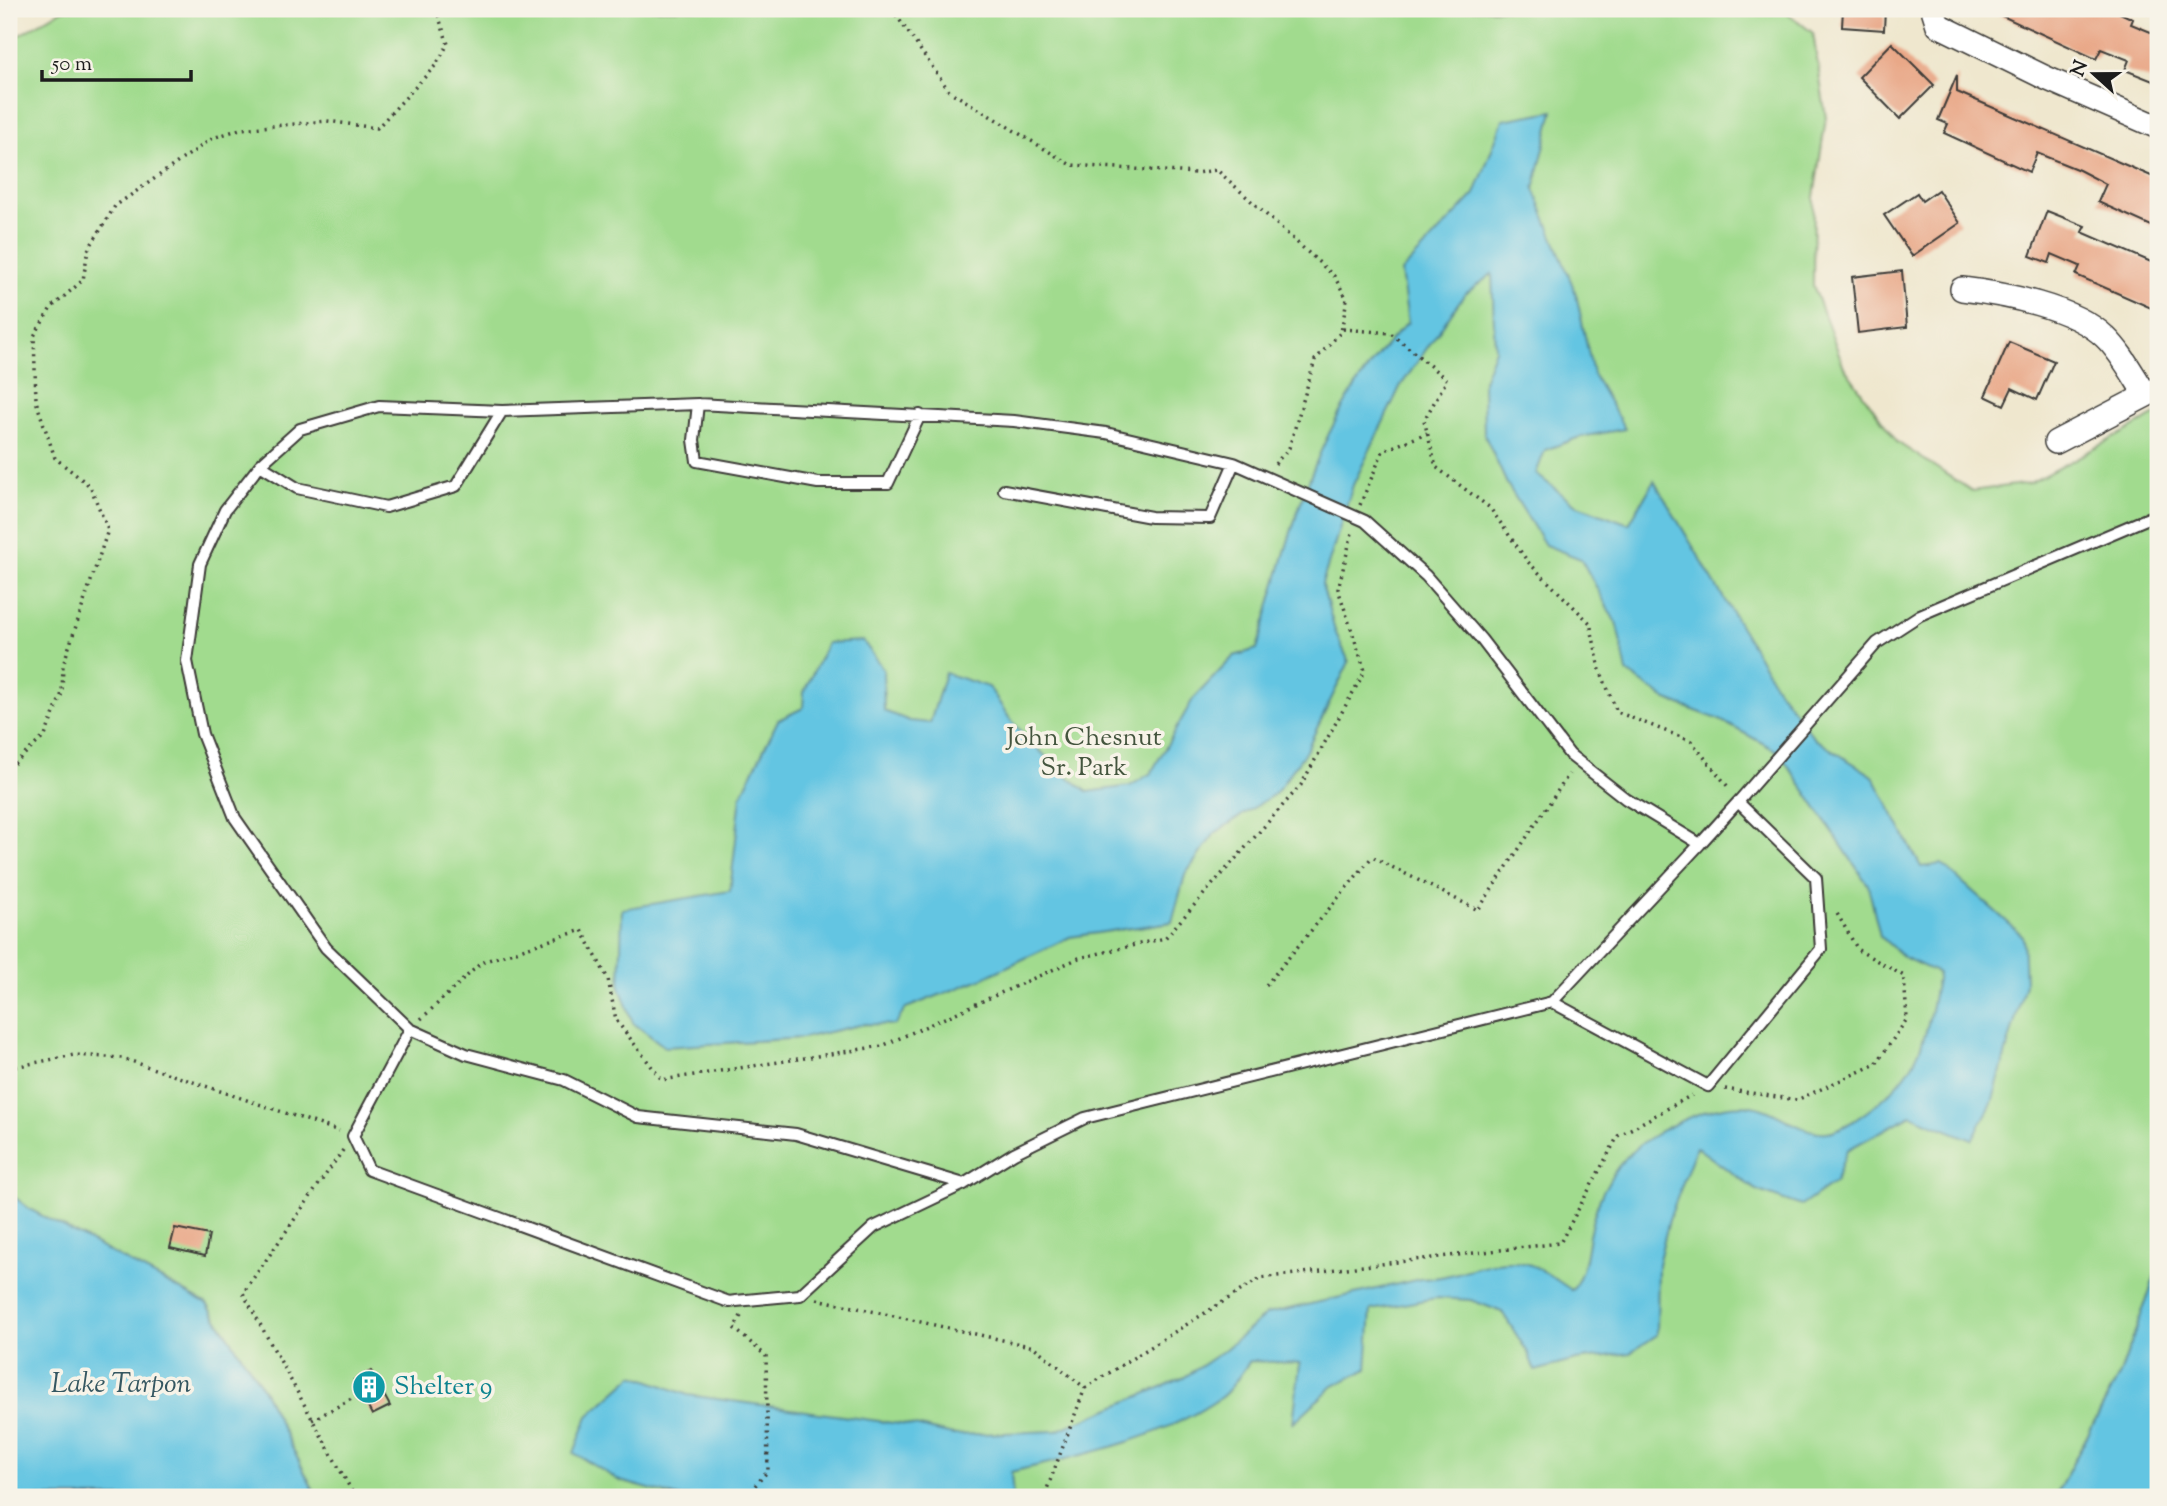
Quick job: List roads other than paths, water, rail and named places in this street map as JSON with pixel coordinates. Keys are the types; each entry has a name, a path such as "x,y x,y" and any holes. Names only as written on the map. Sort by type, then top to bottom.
{"street":[{"path":"1933,9 1938,25 2046,78 2158,127"},
{"path":"1962,289 2013,295 2085,323 2106,338 2152,392 2056,442"}],"lane":[{"path":"698,404 694,440 697,461 818,483 888,483 920,415"},
{"path":"964,1184 796,1134 638,1117 564,1080 466,1054 410,1029 318,937 235,818 202,734 187,661 200,564 225,510 260,465 300,429 379,406 502,411 698,404 1014,421 1106,433 1234,463 1365,521 1426,576 1481,639 1578,761 1626,799 1700,844"},
{"path":"260,465 297,488 386,507 456,486 502,411"},
{"path":"1004,490 1152,517 1210,518 1234,463"},
{"path":"410,1029 353,1136 369,1170 729,1302 800,1295 874,1227 964,1184 1014,1153 1085,1118 1552,1002 1700,844 1877,643 1920,615 2158,514"},
{"path":"1552,1002 1708,1086 1821,949 1816,878 1738,802"}],"water":[{"path":"1553,111 1534,189 1576,294 1593,374 1625,429 1580,437 1545,450 1536,474 1575,504 1629,524 1654,481 1777,688 1815,739 1873,776 1921,867 1942,864 2023,936 2025,984 1992,1103 1972,1140 1911,1115 1847,1150 1835,1182 1801,1206 1756,1190 1696,1147 1669,1220 1658,1264 1657,1335 1630,1353 1576,1360 1535,1371 1528,1353 1502,1312 1471,1300 1436,1298 1371,1310 1367,1369 1333,1386 1293,1423 1300,1363 1250,1361 1224,1395 1171,1425 1119,1445 1011,1472 1013,1497 678,1497 620,1481 574,1453 588,1416 634,1375 688,1395 915,1426 953,1435 1056,1431 1183,1378 1223,1351 1267,1314 1497,1263 1523,1263 1535,1267 1572,1290 1582,1271 1592,1221 1602,1193 1616,1169 1648,1139 1688,1118 1735,1106 1763,1109 1810,1130 1831,1131 1857,1119 1884,1098 1910,1068 1925,1035 1938,973 1903,957 1880,936 1868,885 1779,752 1720,720 1667,700 1627,672 1617,625 1581,559 1545,545 1507,484 1484,434 1483,381 1495,349 1492,274 1464,295 1400,387 1353,485 1322,584 1335,631 1349,662 1306,751 1276,793 1215,833 1185,875 1172,922 1070,937 981,979 906,1008 895,1025 865,1024 802,1038 665,1047 633,1023 620,987 622,909 730,891 741,796 778,720 803,708 804,692 827,643 863,641 883,669 884,711 910,721 930,723 945,673 989,687 1012,722 1060,771 1088,792 1130,786 1151,773 1193,699 1234,656 1257,649 1296,517 1329,433 1351,394 1377,357 1408,322 1401,272 1475,194 1503,120"},
{"name":"Lake Tarpon","path":"9,1193 31,1210 207,1304 259,1382 317,1497 9,1497"},
{"path":"2158,1268 2158,1497 2055,1497 2120,1374"}],"place":[{"name":"Shelter 9","path":"369,1387"}],"park label":[{"name":"John Chesnut Sr. Park","path":"1084,753"}]}
